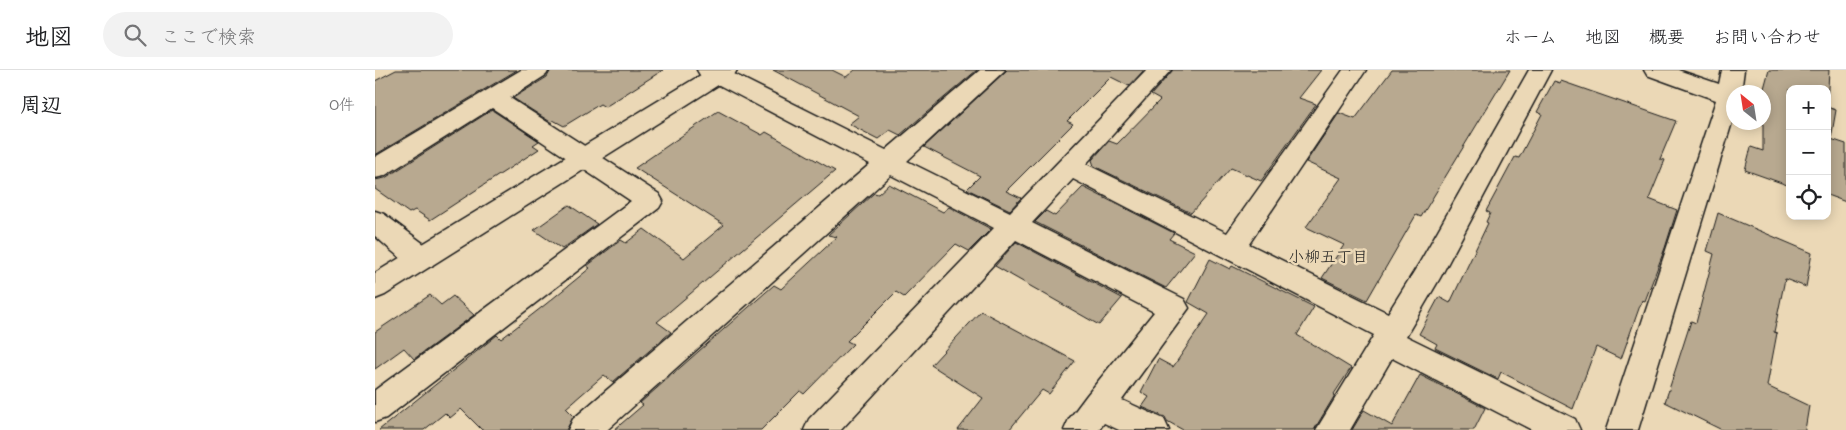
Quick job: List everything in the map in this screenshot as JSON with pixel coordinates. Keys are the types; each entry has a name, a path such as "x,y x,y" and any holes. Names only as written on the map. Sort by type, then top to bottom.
{"street":[{"path":"375,169 538,70"},
{"path":"583,430 994,70"},
{"path":"820,430 1160,70"},
{"path":"1232,247 1355,70"},
{"path":"1332,430 1430,270 1540,70"},
{"path":"1622,430 1731,83 1655,70"},
{"path":"375,287 585,157 717,72 889,163 1174,308 1080,430"},
{"path":"375,408 650,202 585,157 491,97"},
{"path":"1069,166 1232,247 1563,430"},
{"path":"375,221 422,258"},
{"path":"1099,405 1153,430"}],"building":[{"path":"396,70 517,70 375,155 375,81"},
{"path":"551,70 663,70 605,107 600,104 564,126 553,120 552,123 513,98 547,77"},
{"path":"773,70 832,70 846,77 855,70 977,70 900,135 890,130 878,139 849,124 859,116"},
{"path":"1007,70 1144,70 1129,86 1111,77 1067,121 1073,124 1006,191 1021,198 1010,210 967,189 980,176 924,147"},
{"path":"1173,70 1321,70 1299,98 1316,104 1261,181 1231,168 1191,213 1094,166 1092,160 1109,141 1117,144 1160,100 1151,95"},
{"path":"1392,70 1510,70 1421,217 1416,215 1367,300 1322,278 1344,245 1306,227 1341,178 1306,162 1339,113 1355,119"},
{"path":"1769,70 1829,70 1828,85 1786,85 1786,185 1745,170 1751,147 1763,151 1763,130 1771,130 1771,85 1765,85"},
{"path":"1554,81 1560,83 1561,81 1676,121 1660,159 1665,160 1649,199 1677,210 1665,248 1645,301 1642,300 1621,359 1596,347 1573,409 1501,372 1498,379 1435,348 1437,344 1419,334 1439,297 1450,303 1488,223 1486,222 1490,213 1486,211 1515,157 1519,158 1542,114 1537,112"},
{"path":"1831,108 1836,110 1831,139"},
{"path":"492,110 539,141 533,145 539,149 430,220 415,210 409,213 375,189 375,180 385,178"},
{"path":"718,111 762,135 766,132 835,171 657,322 671,332 613,382 604,375 566,408 574,416 566,430 482,430 461,409 450,418 445,413 424,430 379,430 497,335 501,339 546,304 590,268 587,266 621,240 626,243 644,229 684,258 724,225 635,168"},
{"path":"1831,139 1846,144 1846,202 1831,196"},
{"path":"889,184 943,212 949,207 991,229 969,251 956,244 904,297 896,292 847,341 853,344 804,394 800,391 761,430 614,430 643,405 640,403 774,285 781,289 837,237 828,235 874,193 878,194"},
{"path":"1083,187 1174,233 1169,239 1195,252 1166,288 1035,222 1046,211 1055,216"},
{"path":"569,205 597,224 562,249 534,230"},
{"path":"1718,213 1812,253 1806,287 1785,279 1774,332 1777,333 1767,386 1809,406 1805,430 1722,430 1665,402 1691,321 1696,323 1714,254 1707,251"},
{"path":"1016,242 1122,298 1099,325 995,266"},
{"path":"1210,259 1230,269 1232,266 1314,307 1297,335 1351,368 1314,430 1183,430 1167,421 1165,417 1142,407 1149,397 1141,392 1158,359 1173,367 1209,314 1188,302"},
{"path":"430,295 441,305 453,296 474,315 414,359 404,348 375,369 375,332"},
{"path":"981,311 1075,361 1049,394 1042,390 1009,430 958,430 983,398 931,365"},
{"path":"1420,375 1485,408 1474,430 1352,430 1364,410 1392,426"}],"district":[{"name":"小柳五丁目","path":"1328,256"}]}
